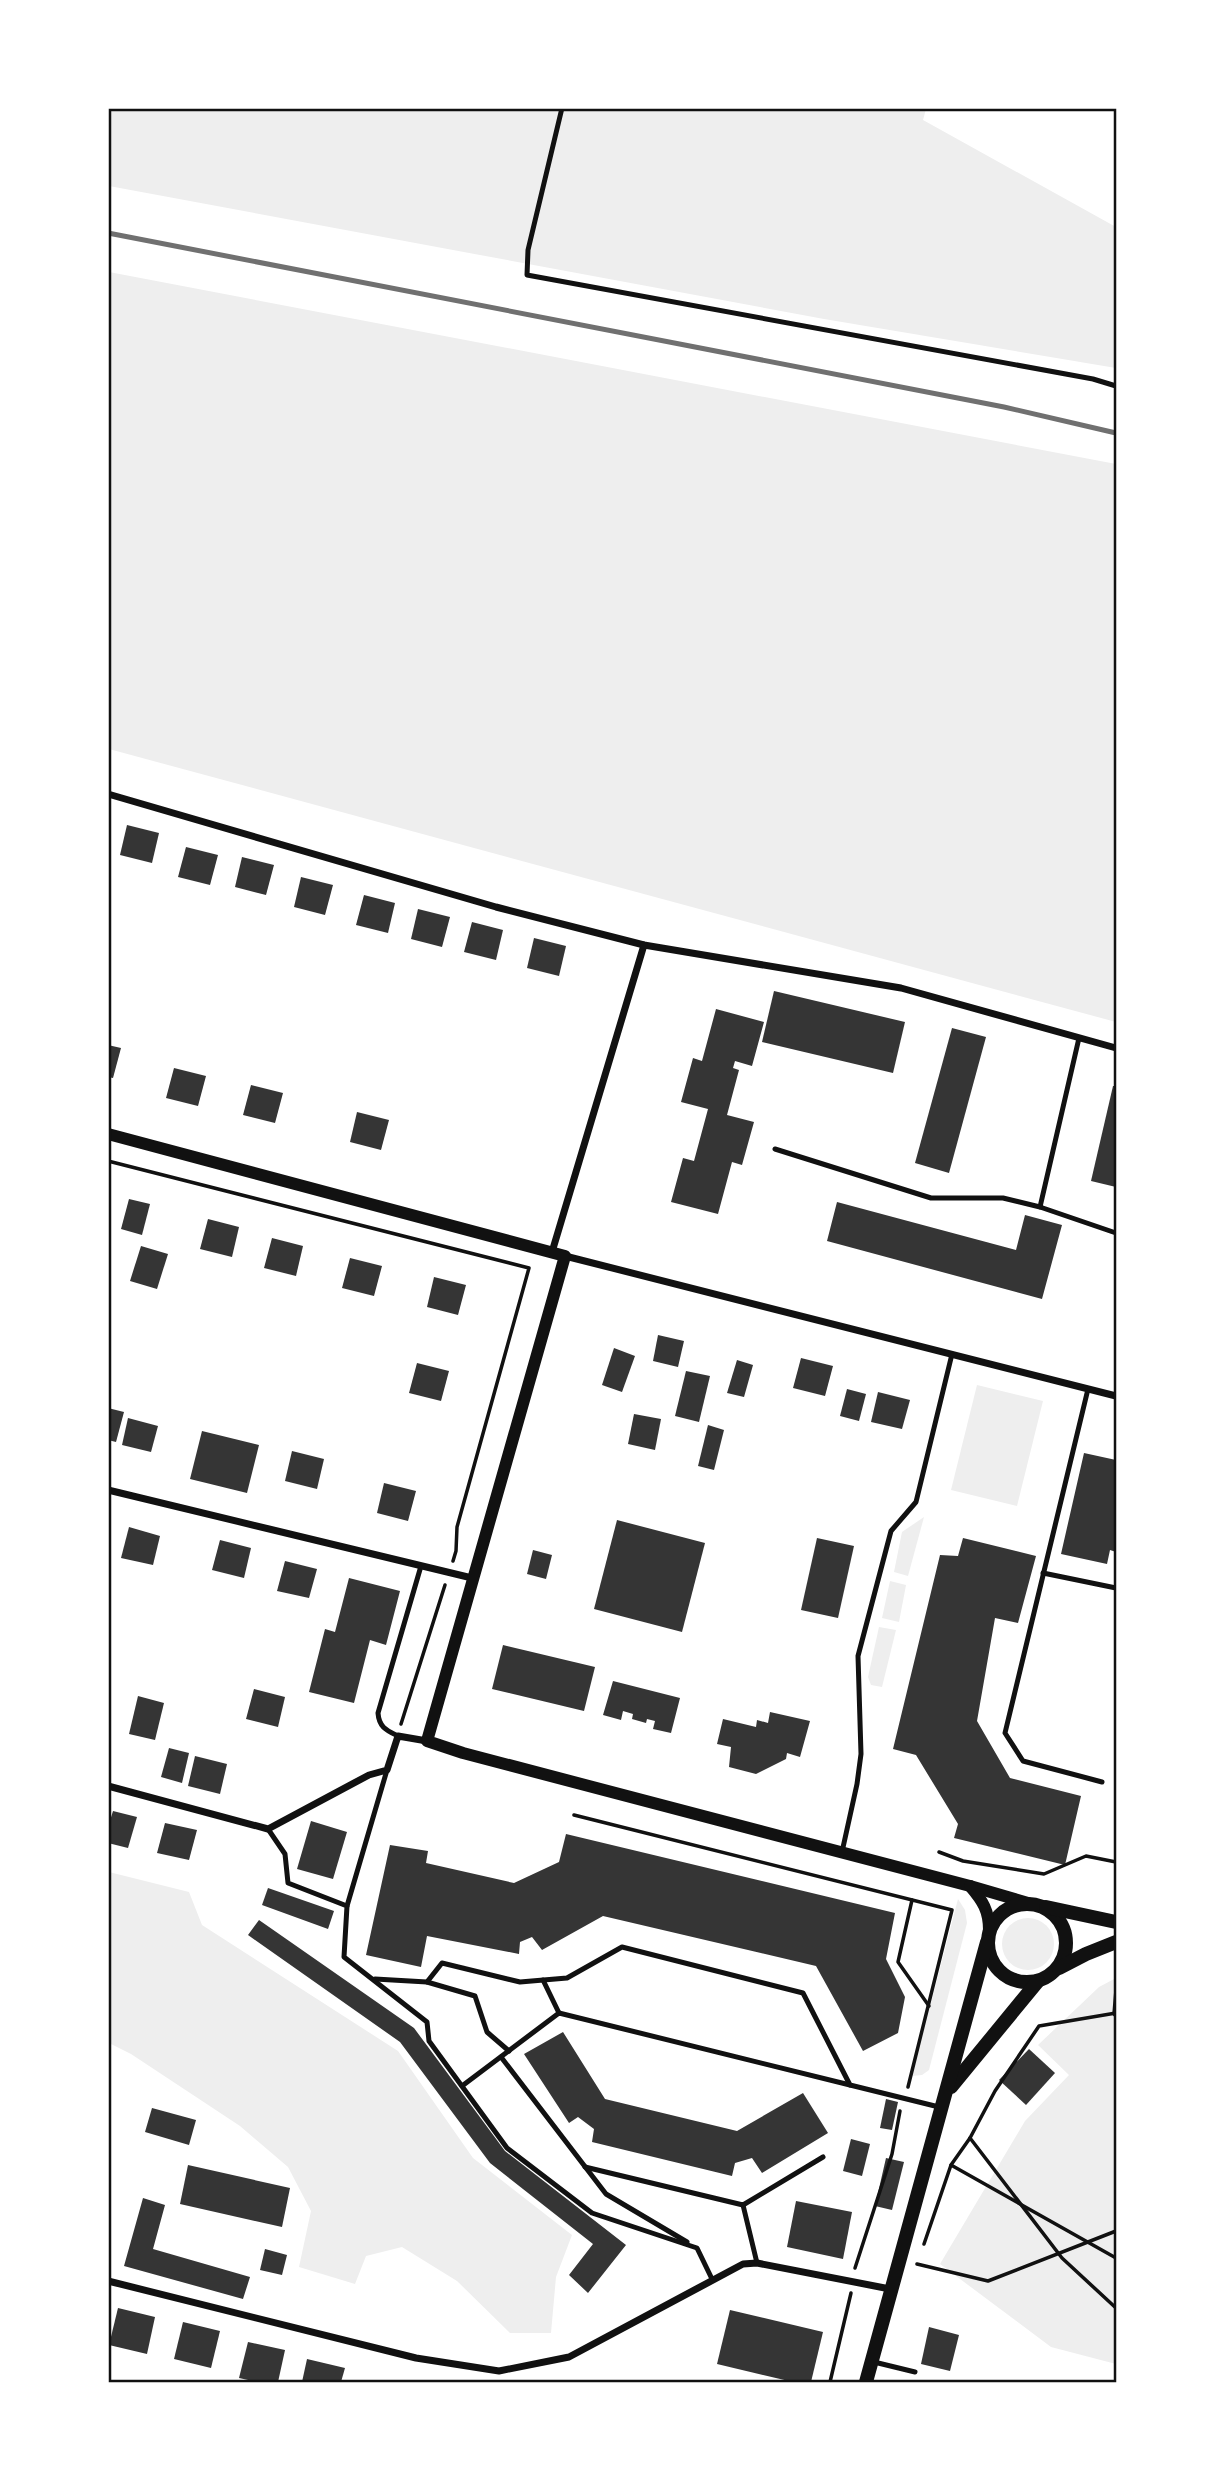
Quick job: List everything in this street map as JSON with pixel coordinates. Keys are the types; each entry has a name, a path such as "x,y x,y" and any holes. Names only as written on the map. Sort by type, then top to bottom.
{"main road":[{"path":"866,2382 988,1936 995,1919 1015,1905 1034,1904 1116,1922"},
{"path":"1034,1904 1052,1912 1066,1933 1064,1958 1057,1969"},
{"path":"988,1936 989,1955 994,1965 1003,1974 1026,1983 1048,1977 1057,1969 1086,1954 1116,1942"},
{"path":"944,2101 1038,1981"}],"street":[{"path":"108,794 496,907 644,945 901,988 1116,1048"},
{"path":"427,1741 644,945"},
{"path":"108,1134 558,1254 1116,1396"},
{"path":"108,1490 472,1578"},
{"path":"108,1786 268,1829 369,1775 387,1770 398,1736 427,1741 463,1753 1034,1904"},
{"path":"970,1886 983,1901 989,1916 988,1936"},
{"path":"108,2281 416,2358 499,2371 569,2357 743,2263 757,2263 890,2289"}],"lane":[{"path":"562,108 528,250 527,275 1066,374 1116,386"},
{"path":"1040,1207 1079,1038"},
{"path":"775,1149 931,1198 1003,1198 1040,1207 1116,1233"},
{"path":"842,1853 861,1754 858,1656 891,1531 916,1502 952,1354"},
{"path":"1088,1389 1005,1733 1023,1761 1102,1782"},
{"path":"398,1736 385,1730 379,1723 377,1713 421,1566"},
{"path":"1044,1573 1116,1588"},
{"path":"387,1770 347,1906 344,1957 428,2022 429,2041 507,2148 592,2213 697,2248"},
{"path":"268,1829 285,1854 288,1883 347,1906"},
{"path":"427,1982 442,1963 520,1982 567,1978 622,1947 803,1993 850,2085"},
{"path":"372,1979 427,1982 475,1996 487,2032 509,2051"},
{"path":"543,1980 559,2014"},
{"path":"462,2086 559,2014"},
{"path":"559,2014 904,2099 944,2101"},
{"path":"501,2057 606,2194 697,2248 712,2279"},
{"path":"586,2168 743,2205 823,2157"},
{"path":"743,2205 757,2263"},
{"path":"871,2362 915,2372"}],"path":[{"path":"108,1161 528,1268 457,1527 456,1551 398,1736"},
{"path":"574,1815 952,1910 892,2154 857,2259 830,2382"},
{"path":"939,1853 964,1861 1044,1874 1086,1856 1116,1862"},
{"path":"912,1900 898,1962 929,2006"},
{"path":"913,2274 951,2165 995,2091 1039,2026 1116,2014 1116,1990"},
{"path":"970,2137 1058,2252 1116,2308"},
{"path":"951,2165 1116,2258"},
{"path":"916,2264 988,2281 1116,2231"}],"shaded area":[{"path":"108,109 926,109 923,120 1116,227 1116,368 824,319 109,186"},
{"path":"109,272 1116,464 1116,1022 109,749"},
{"path":"977,1385 1043,1401 1017,1506 951,1490"},
{"path":"924,1517 908,1576 894,1572 902,1532"},
{"path":"890,1581 906,1585 899,1622 882,1618"},
{"path":"879,1627 896,1630 882,1687 871,1685 868,1677"},
{"path":"109,1872 189,1892 202,1925 398,2051 473,2158 572,2235 556,2277 551,2333 510,2333 457,2281 402,2247 366,2256 355,2284 299,2267 311,2211 288,2167 240,2126 131,2054 109,2043"},
{"path":"958,1899 965,1910 967,1923 929,2070 922,2075 912,2076"},
{"path":"1028,1918 1047,1925 1054,1944 1047,1963 1028,1970 1009,1963 1002,1944 1009,1925"},
{"path":"1116,1978 1116,2364 1051,2347 940,2264 1025,2121 1069,2075 1038,2045 1099,1987"}],"building":[{"path":"127,825 159,833 152,863 120,855"},
{"path":"186,847 218,855 210,885 178,877"},
{"path":"242,857 274,865 266,895 235,887"},
{"path":"301,877 333,885 325,915 294,907"},
{"path":"364,895 395,903 388,933 356,925"},
{"path":"418,909 450,917 442,947 411,939"},
{"path":"472,922 503,930 496,960 464,952"},
{"path":"534,938 566,946 559,976 527,968"},
{"path":"774,991 905,1022 893,1073 762,1042"},
{"path":"716,1009 764,1022 752,1066 735,1061 733,1068 739,1070 727,1115 754,1122 742,1165 732,1162 718,1214 671,1202 683,1158 694,1161 708,1109 681,1102 693,1058 702,1061"},
{"path":"952,1028 986,1037 949,1173 915,1163"},
{"path":"108,1045 121,1048 113,1078 108,1077"},
{"path":"174,1068 206,1076 198,1106 166,1098"},
{"path":"251,1085 283,1093 275,1123 243,1115"},
{"path":"1113,1086 1116,1086 1116,1187 1091,1181"},
{"path":"357,1112 389,1120 381,1150 350,1142"},
{"path":"129,1199 150,1204 142,1235 121,1229"},
{"path":"837,1202 1016,1250 1025,1215 1062,1225 1042,1299 827,1241"},
{"path":"208,1219 239,1227 232,1257 200,1249"},
{"path":"272,1238 303,1246 296,1276 264,1268"},
{"path":"141,1246 168,1254 157,1289 130,1281"},
{"path":"350,1258 382,1266 374,1296 342,1288"},
{"path":"434,1277 466,1285 458,1315 427,1307"},
{"path":"658,1335 684,1341 678,1367 653,1361"},
{"path":"614,1348 635,1356 622,1392 602,1385"},
{"path":"801,1358 833,1366 825,1396 793,1388"},
{"path":"737,1360 753,1365 744,1397 727,1393"},
{"path":"417,1363 449,1371 441,1401 409,1393"},
{"path":"686,1371 710,1376 699,1422 675,1416"},
{"path":"847,1389 866,1394 859,1421 840,1416"},
{"path":"878,1392 910,1400 902,1429 871,1422"},
{"path":"108,1408 124,1412 116,1442 108,1440"},
{"path":"634,1414 661,1419 655,1450 628,1444"},
{"path":"128,1418 158,1426 151,1452 122,1445"},
{"path":"708,1425 724,1430 714,1470 698,1466"},
{"path":"202,1431 259,1445 247,1493 190,1479"},
{"path":"292,1451 324,1459 317,1489 285,1481"},
{"path":"1084,1453 1116,1460 1116,1552 1110,1550 1107,1564 1061,1554"},
{"path":"384,1483 416,1491 408,1521 377,1513"},
{"path":"617,1520 705,1543 682,1632 594,1609"},
{"path":"129,1527 160,1536 153,1565 121,1558"},
{"path":"817,1538 854,1546 838,1618 801,1610"},
{"path":"963,1538 1036,1556 1018,1623 995,1618 977,1721 1010,1778 1081,1796 1065,1865 954,1838 958,1824 916,1755 893,1749 940,1555 958,1556"},
{"path":"220,1540 251,1548 244,1578 212,1570"},
{"path":"533,1550 552,1555 546,1579 527,1574"},
{"path":"285,1561 317,1569 309,1598 277,1591"},
{"path":"349,1578 400,1591 386,1645 370,1640 354,1703 309,1692 325,1629 335,1632"},
{"path":"503,1645 595,1667 584,1711 492,1689"},
{"path":"613,1681 680,1698 671,1733 653,1729 655,1721 647,1719 646,1723 632,1719 633,1714 623,1711 621,1720 603,1715"},
{"path":"254,1689 285,1697 278,1727 246,1719"},
{"path":"138,1696 164,1703 155,1740 129,1734"},
{"path":"770,1712 810,1721 800,1757 787,1753 786,1759 756,1774 729,1767 731,1747 717,1744 723,1719 756,1727 757,1720 768,1723"},
{"path":"169,1748 189,1753 182,1783 161,1777"},
{"path":"195,1756 227,1764 220,1794 188,1786"},
{"path":"113,1811 137,1817 128,1848 108,1843 108,1827"},
{"path":"311,1821 347,1832 333,1879 297,1869"},
{"path":"165,1823 197,1830 189,1860 157,1853"},
{"path":"566,1834 895,1913 886,1959 905,1997 898,2033 863,2051 816,1966 603,1916 542,1950 532,1937 520,1942 519,1954 427,1936 421,1967 366,1955 390,1845 428,1851 426,1863 514,1883 559,1862"},
{"path":"268,1888 334,1911 328,1929 262,1905"},
{"path":"259,1920 414,2028 505,2151 626,2245 588,2293 569,2275 593,2244 490,2163 400,2042 248,1935"},
{"path":"563,2032 605,2099 737,2131 803,2093 828,2133 762,2173 752,2158 735,2163 732,2176 592,2142 594,2129 578,2117 569,2123 524,2054"},
{"path":"1029,2049 1055,2073 1026,2105 999,2080"},
{"path":"886,2099 898,2102 892,2130 880,2128"},
{"path":"152,2108 196,2120 189,2145 145,2132"},
{"path":"851,2139 870,2144 862,2176 843,2171"},
{"path":"886,2158 904,2162 892,2210 875,2206"},
{"path":"188,2165 290,2188 282,2227 180,2204"},
{"path":"143,2198 165,2205 153,2249 250,2277 243,2299 124,2266"},
{"path":"796,2201 852,2212 843,2259 787,2247"},
{"path":"265,2249 287,2255 282,2275 260,2270"},
{"path":"118,2308 155,2317 147,2354 109,2345"},
{"path":"730,2310 823,2332 811,2382 793,2382 717,2364"},
{"path":"183,2322 220,2331 211,2368 174,2359"},
{"path":"929,2327 959,2335 950,2371 921,2364"},
{"path":"248,2342 285,2350 278,2382 257,2382 239,2378"},
{"path":"307,2359 345,2368 341,2382 302,2382"}],"railway":[{"path":"108,233 1004,407 1116,433"}]}
